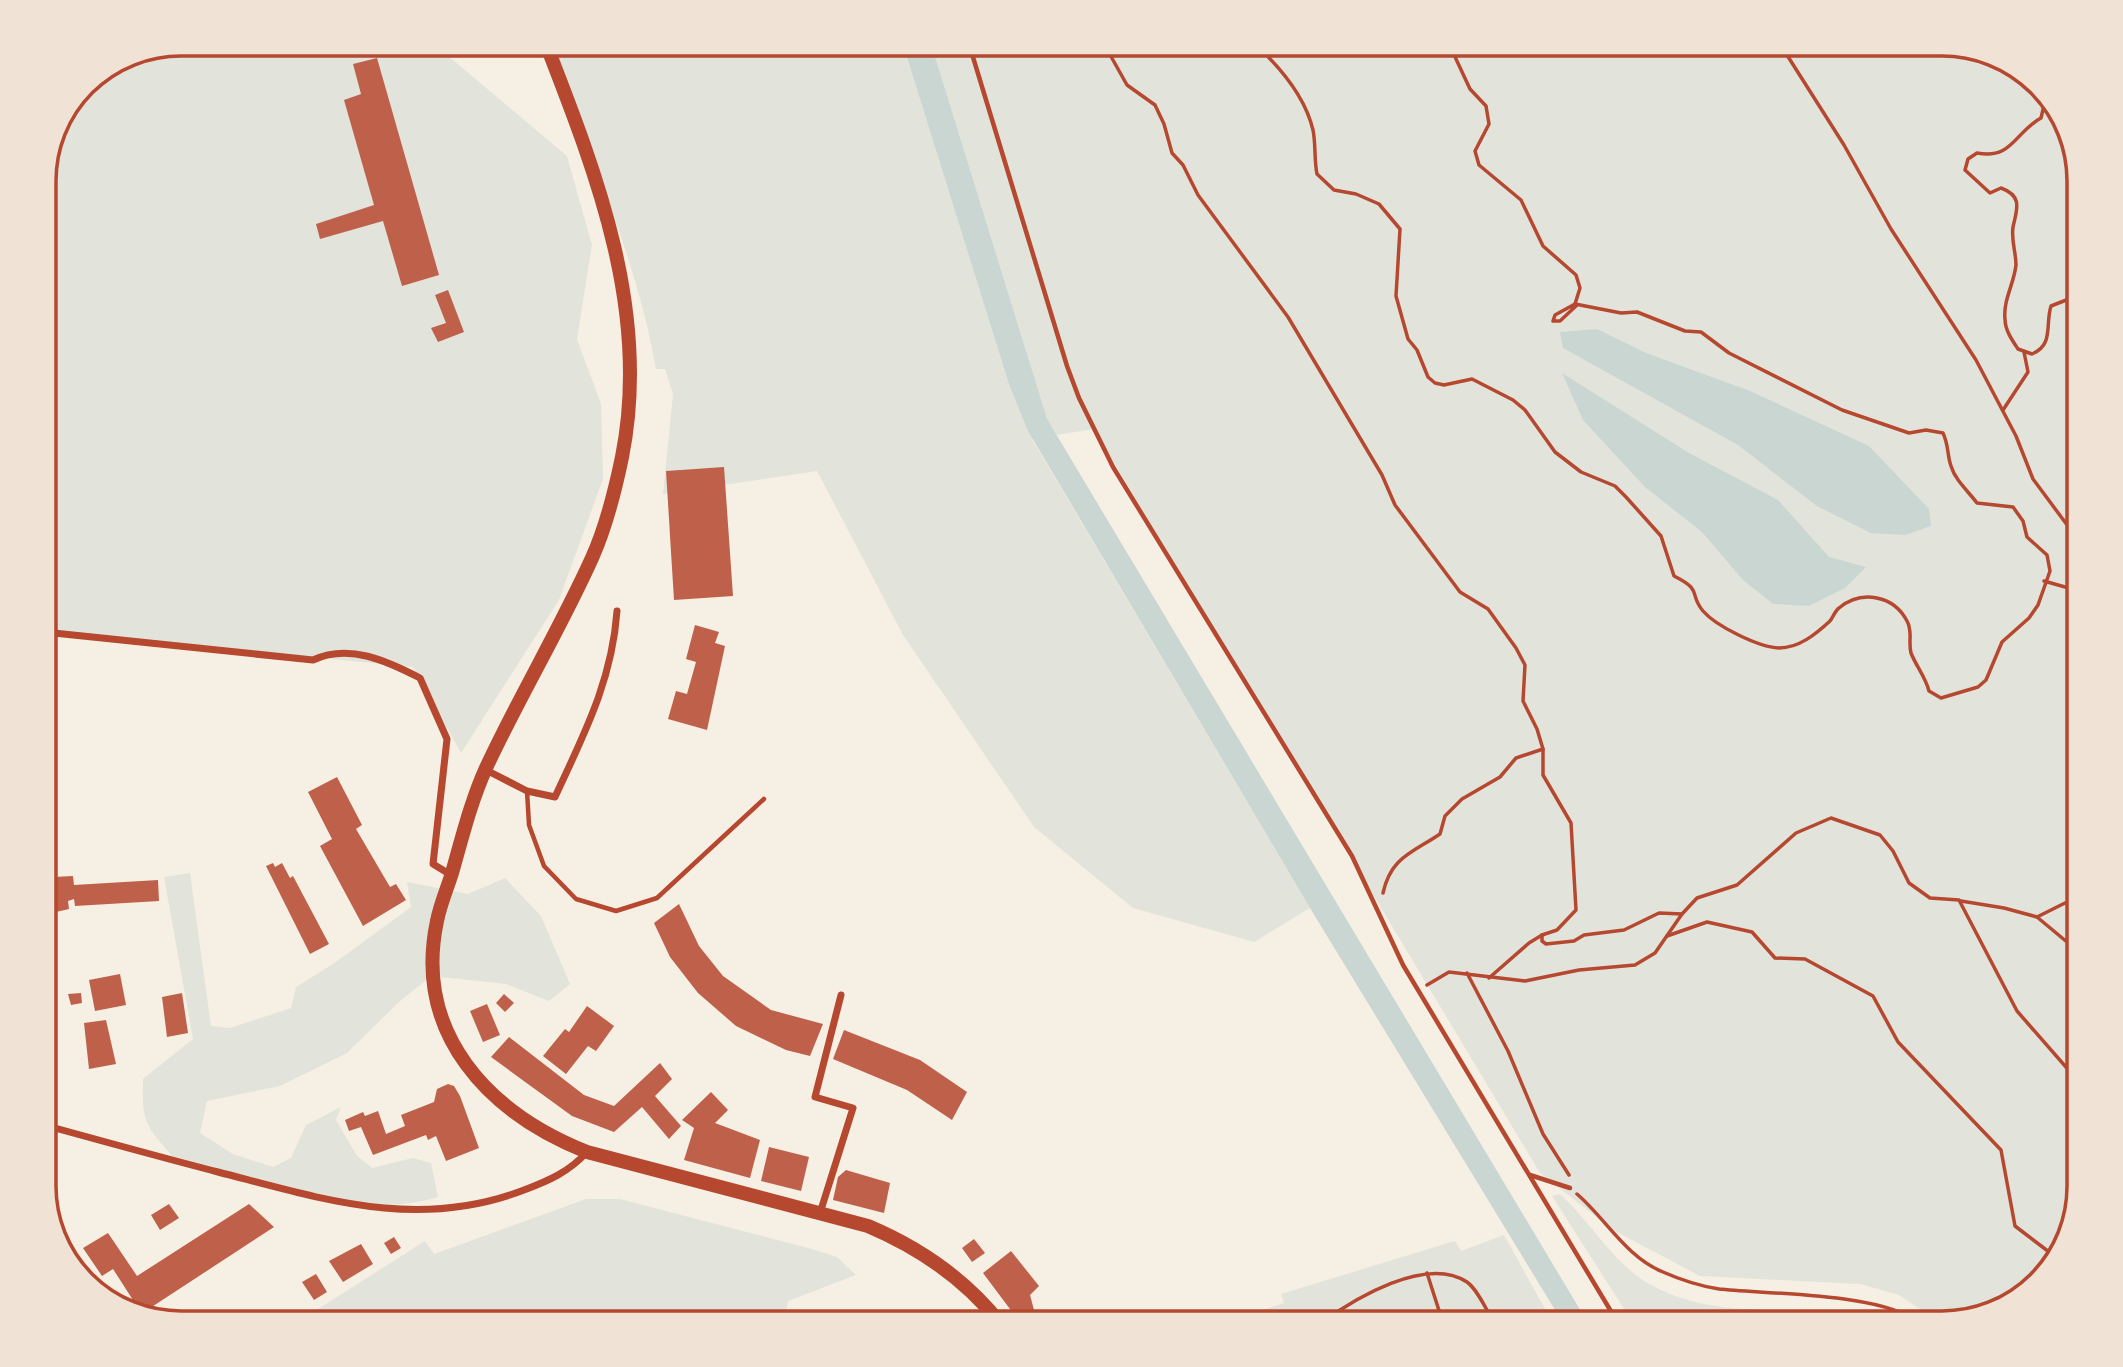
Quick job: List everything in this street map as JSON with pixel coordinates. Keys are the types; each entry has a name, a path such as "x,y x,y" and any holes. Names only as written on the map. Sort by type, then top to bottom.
{"main road":[{"path":"551,56 594,166 611,226 621,276 631,376 622,455 593,556 485,770 436,921 434,966 440,1015 460,1058 491,1095 553,1139 587,1152 868,1226 898,1239 932,1259 987,1311"}],"street":[{"path":"485,770 527,791 555,797 604,689 615,641 617,611"},
{"path":"56,633 313,660 329,652 365,655 420,678 447,739 433,864 451,875"},
{"path":"820,1213 853,1108 815,1097 841,995"},
{"path":"56,1128 334,1202 414,1210 459,1209 502,1198 560,1175 587,1152"}],"lane":[{"path":"973,56 1079,398 1120,479 1352,856 1418,990 1611,1311"},
{"path":"527,791 529,825 544,866 576,899 616,911 657,898 764,799"},
{"path":"1529,1175 1570,1188"}],"path":[{"path":"1111,56 1127,85 1155,105 1172,153 1183,165 1198,195 1288,317 1382,475 1395,505 1460,592 1488,609 1525,665 1523,701 1537,729 1543,749 1543,775 1571,822 1576,910 1557,930 1529,943 1489,978"},
{"path":"1267,56 1287,76 1302,103 1312,128 1317,174 1334,190 1379,204 1400,229 1396,276 1399,312 1428,377 1444,385 1472,379 1513,400 1525,410 1555,452 1581,472 1615,486 1650,521 1661,536 1674,576 1696,591 1703,612 1747,640 1780,648 1804,642 1831,620 1839,608 1858,600 1885,598 1898,606 1908,623 1912,655 1926,677 1929,691 1941,698 1978,687 1986,680 2002,642 2029,618 2038,605 2050,571 2047,555 2027,537 2023,521 2013,506 1977,503 1950,464 1950,449 1943,433 1926,430 1909,433 1842,410 1737,358 1701,332 1685,331 1637,312 1621,313 1576,304 1555,315 1553,321 1560,321 1576,304 1580,288 1576,275 1543,246 1521,200 1479,165 1475,151 1489,124 1486,106 1470,89 1455,56"},
{"path":"1788,56 1844,145 1891,229 1976,360 2003,410 2033,480 2067,525"},
{"path":"2043,108 2041,118 2027,126 2004,152 1971,156 1965,170 1990,193 2001,188 2010,191 2017,199 2019,213 2013,227 2012,243 2015,269 2004,322 2018,349 2032,354 2042,351 2047,341 2051,306 2067,300"},
{"path":"2003,410 2028,372 2024,352"},
{"path":"2045,581 2067,587"},
{"path":"1378,912 1387,876 1397,861 1440,834 1445,816 1462,799 1500,777 1516,758 1543,749"},
{"path":"1418,990 1449,972 1525,981 1579,970 1635,965 1655,953 1682,914 1697,898 1737,885 1796,833 1831,818 1880,835 1893,851 1909,883 1930,898 1959,901 2037,917 2067,942"},
{"path":"1959,901 2017,1011 2067,1068"},
{"path":"2037,917 2067,902"},
{"path":"1542,935 1542,941 1546,944 1574,942 1584,935 1624,930 1658,913 1682,914"},
{"path":"1667,936 1707,922 1752,932 1775,958 1805,959 1873,996 1898,1042 2001,1150 2015,1226 2048,1251"},
{"path":"1467,973 1508,1051 1543,1134 1564,1163 1570,1188 1631,1251 1670,1275 1717,1288 1853,1301 1896,1311"},
{"path":"1339,1311 1364,1295 1427,1273 1456,1277 1469,1284 1486,1311"},
{"path":"1427,1273 1439,1311"}],"shaded area":[{"path":"182,56 448,56 567,156 592,245 577,339 601,404 603,479 559,600 461,753 413,667 56,632 56,173 60,149 77,112 99,87 126,69 157,58"},
{"path":"552,56 1941,56 1974,60 2011,77 2036,99 2054,126 2063,149 2067,182 2067,1186 2063,1218 2046,1255 2024,1280 2011,1290 1990,1301 1958,1310 1922,1311 1899,1295 1860,1284 1700,1276 1613,1230 1540,1173 1094,429 1032,439 1310,908 1254,942 1133,908 1034,827 903,635 817,471 663,494 673,394 665,369 656,369 624,244"},
{"path":"907,56 935,56 1047,419 1581,1311 1556,1311 1310,908 1028,431 1009,384"},
{"path":"1597,329 1646,353 1750,391 1869,446 1929,509 1931,526 1905,535 1871,533 1817,506 1738,445 1563,348 1560,332"},
{"path":"1562,373 1689,453 1778,500 1829,557 1866,567 1845,588 1809,606 1773,604 1743,580 1702,532 1645,487 1583,420"},
{"path":"190,873 211,1026 230,1028 291,1008 296,987 333,964 411,907 407,882 468,894 505,878 541,916 570,984 549,1001 506,984 431,976 399,1002 347,1053 280,1086 207,1101 200,1133 233,1154 273,1167 291,1158 306,1125 341,1107 336,1120 357,1156 372,1168 413,1158 431,1163 438,1197 405,1204 372,1205 304,1195 172,1156 150,1129 144,1113 143,1079 193,1039 164,877"},
{"path":"1560,1194 1625,1266 1651,1285 1680,1298 1709,1305 1797,1311 1625,1311 1552,1196"},
{"path":"586,1199 620,1199 837,1257 856,1275 788,1301 786,1311 315,1311 425,1241 434,1254"},
{"path":"1504,1235 1546,1311 1260,1311 1284,1303 1281,1294 1455,1241 1461,1251"}],"building":[{"path":"377,58 439,275 402,286 383,221 320,239 316,224 374,205 344,100 361,94 353,64"},
{"path":"448,290 464,332 438,342 431,328 446,323 435,295"},
{"path":"724,467 733,596 674,600 666,471"},
{"path":"695,625 719,632 715,643 725,646 707,730 668,719 676,691 687,694 696,662 686,659"},
{"path":"337,777 362,825 356,829 390,887 396,884 406,900 363,926 320,846 332,839 308,792"},
{"path":"273,863 275,867 282,863 290,878 293,876 329,944 310,954 266,866"},
{"path":"73,876 74,885 158,880 159,901 75,906 74,899 68,901 69,909 56,912 56,877"},
{"path":"679,904 699,946 723,976 771,1010 823,1024 810,1056 786,1050 736,1026 698,993 670,957 654,923"},
{"path":"120,974 126,1005 95,1011 89,980"},
{"path":"81,993 82,1003 71,1005 68,994"},
{"path":"182,993 188,1033 167,1037 162,997"},
{"path":"504,994 514,1003 505,1012 496,1003"},
{"path":"487,1004 500,1035 483,1042 470,1011"},
{"path":"587,1006 614,1026 596,1051 588,1046 566,1074 543,1056 565,1029 569,1032"},
{"path":"106,1020 116,1064 89,1069 84,1023"},
{"path":"844,1030 920,1060 967,1092 952,1120 907,1090 833,1059"},
{"path":"509,1037 584,1095 614,1106 660,1063 672,1079 655,1096 681,1126 669,1139 642,1107 614,1132 572,1116 491,1057"},
{"path":"448,1084 454,1086 460,1096 479,1148 446,1161 436,1136 428,1140 426,1135 373,1155 361,1127 349,1131 345,1120 363,1112 365,1116 378,1111 386,1134 405,1126 401,1115 434,1102 437,1089"},
{"path":"711,1092 728,1110 715,1123 760,1140 750,1178 684,1160 694,1128 682,1120"},
{"path":"769,1147 809,1157 801,1191 761,1181"},
{"path":"846,1170 890,1183 884,1213 833,1200 838,1177"},
{"path":"169,1204 179,1218 160,1230 151,1215"},
{"path":"249,1204 274,1227 151,1307 134,1301 113,1269 102,1276 83,1248 108,1233 137,1276"},
{"path":"394,1237 401,1248 391,1254 384,1243"},
{"path":"974,1239 985,1253 972,1262 962,1248"},
{"path":"361,1244 373,1264 343,1282 329,1261"},
{"path":"1011,1251 1039,1286 1030,1295 1034,1310 1012,1311 983,1273"},
{"path":"316,1274 327,1292 314,1300 302,1282"}]}
